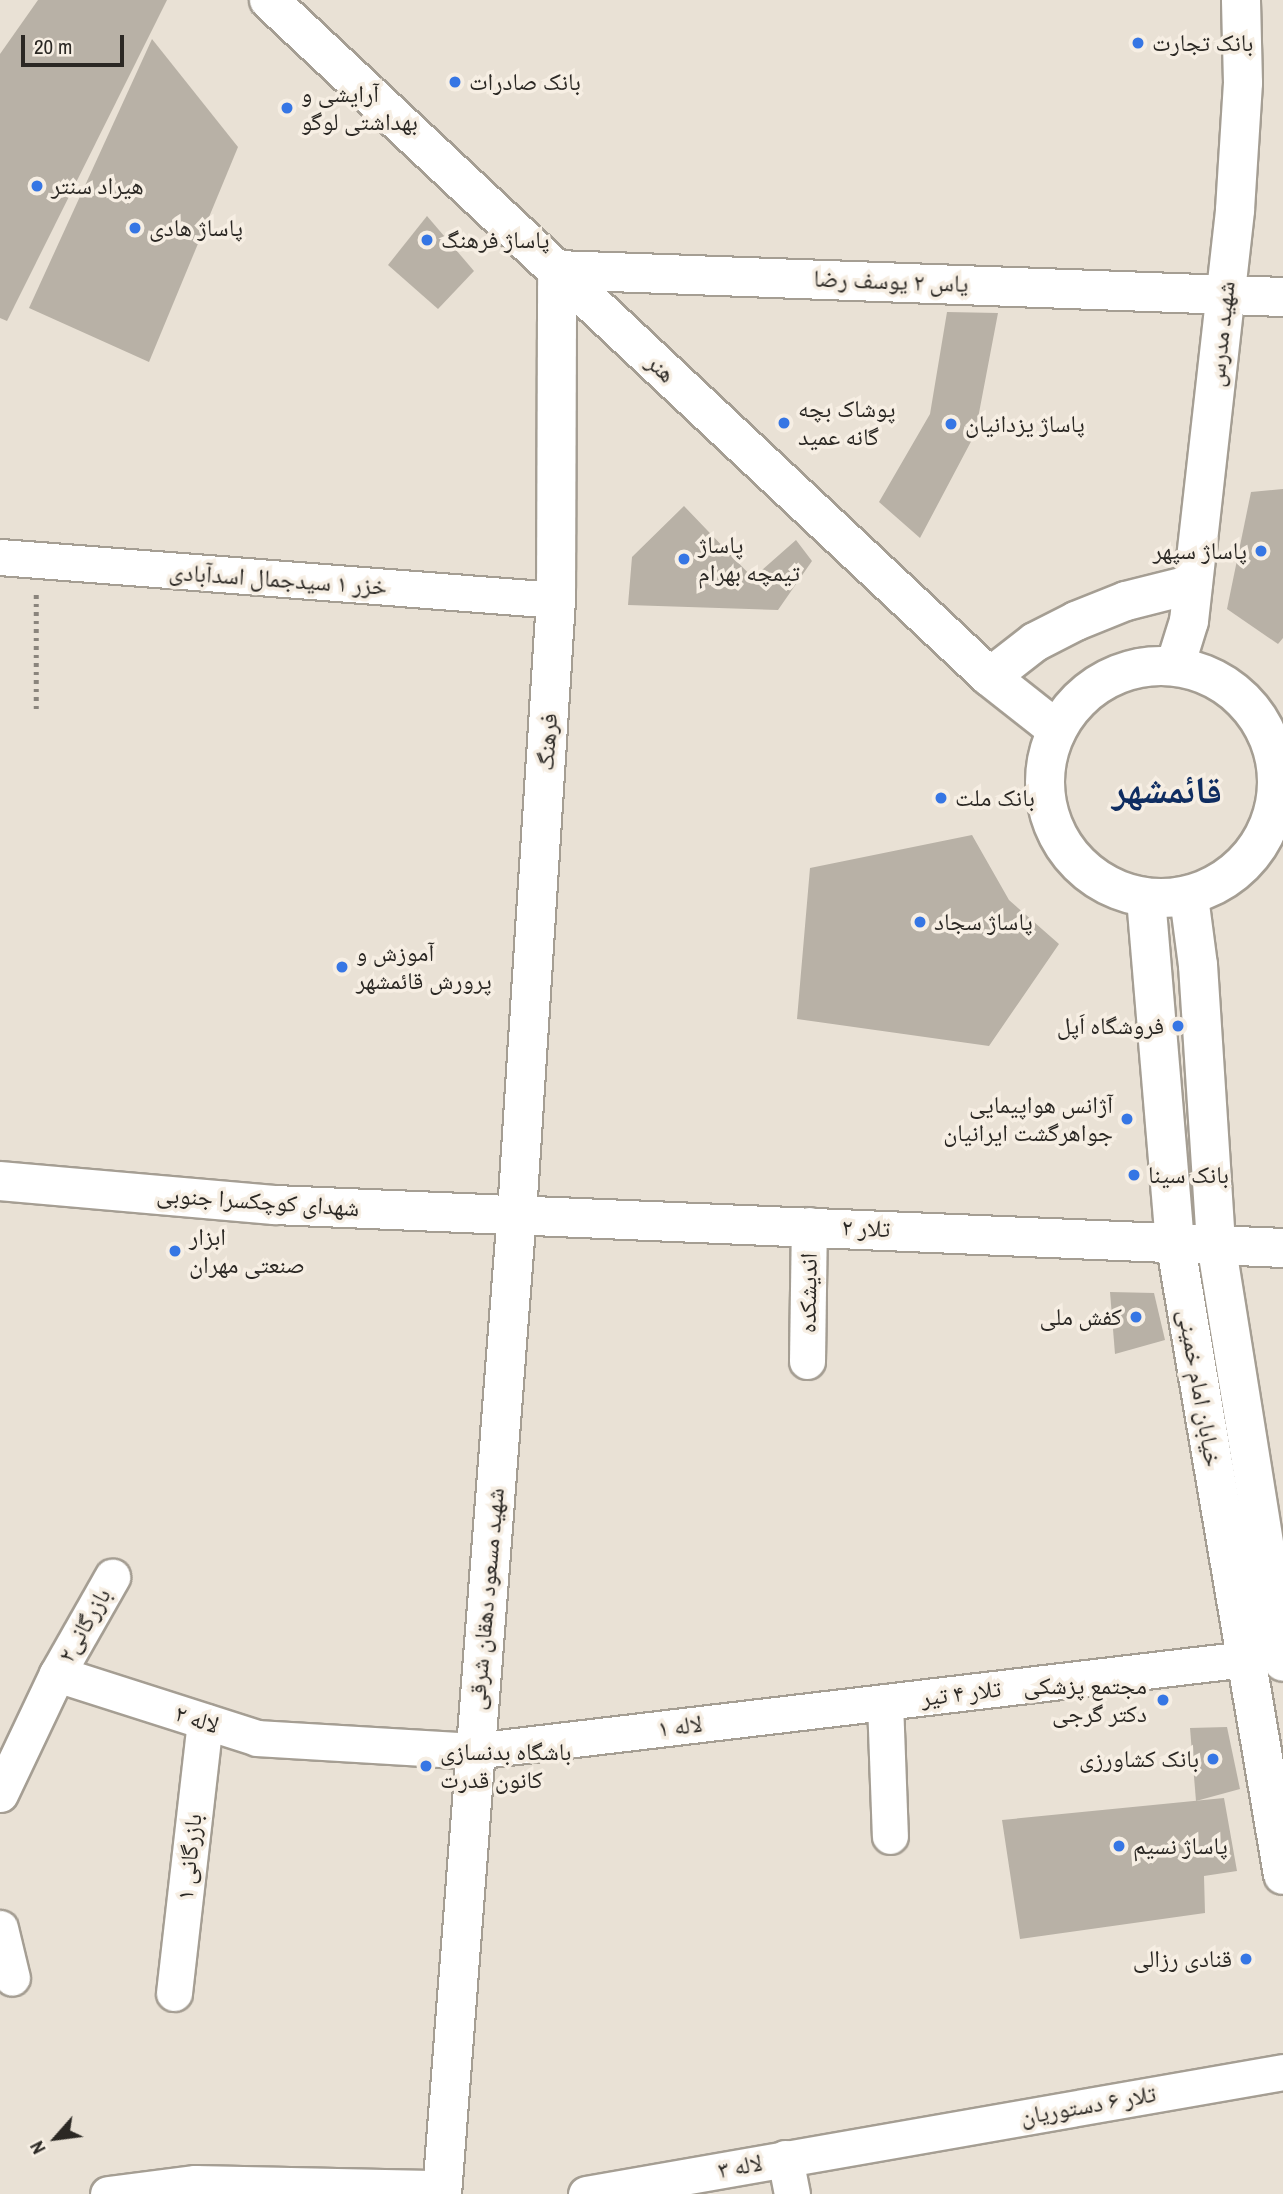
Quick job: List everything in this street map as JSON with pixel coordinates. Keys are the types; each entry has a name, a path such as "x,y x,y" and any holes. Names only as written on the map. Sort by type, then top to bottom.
{"main road":[{"name":"هنر","path":"270,0 990,677 1057,730"},
{"name":"شهید مدرس","path":"1175,666 1189,621 1225,294 1243,83 1241,0"},
{"name":"یاس ۲ یوسف رضا","path":"557,270 1283,297"},
{"name":"فرهنگ","path":"517,1213 556,600 557,270"},
{"path":"990,677 1035,642 1076,621 1126,601 1193,584"},
{"path":"1175,666 1212,677 1243,699 1266,731 1280,769 1277,824 1243,866 1215,886 1189,897 1146,898 1111,888 1080,867 1058,837 1046,802 1046,765 1057,730 1077,701 1105,679 1139,667 1175,666"},
{"name":"خیابان امام خمینی","path":"1189,897 1198,965 1216,1243 1273,1658 1283,1875"},
{"name":"خیابان امام خمینی","path":"1146,898 1175,1241 1273,1658"},
{"name":"شهدای کوچکسرا جنوبی","path":"0,1181 275,1205 517,1213"},
{"name":"تلار ۲","path":"517,1213 1283,1248"},
{"name":"شهید مسعود دهقان شرقی","path":"442,2191 517,1213"}],"street":[{"name":"خزر ۱ سیدجمال اسدآبادی","path":"0,557 556,600"},
{"name":"اندیشکده","path":"807,1361 809,1225"},
{"name":"بازرگانی۲","path":"57,1674 112,1577"},
{"name":"تلار ۴ تیر","path":"885,1702 1273,1658"},
{"name":"لاله ۲","path":"57,1674 257,1738 474,1751"},
{"path":"0,1794 57,1674"},
{"name":"لاله ۱","path":"474,1751 885,1702"},
{"path":"885,1702 890,1836"},
{"name":"بازرگانی ۱","path":"174,1993 205,1721"},
{"path":"0,1928 12,1978"},
{"name":"تلار ۶ دستوریان","path":"894,2138 1283,2073"},
{"name":"لاله ۳","path":"586,2194 894,2138"},
{"path":"785,2158 792,2194"},
{"path":"107,2194 195,2183 442,2191"}],"path":[{"path":"36,561 36,709"}],"building":[{"name":"هیراد سنتر","path":"38,0 167,0 7,321 0,318 0,54"},
{"name":"پاساژ هادی","path":"152,39 238,147 149,362 29,308"},
{"name":"پاساژ فرهنگ","path":"427,216 474,271 438,309 388,265"},
{"name":"پاساژ یزدانیان","path":"947,312 998,313 975,434 920,538 879,502 930,414"},
{"name":"پاساژ سپهر","path":"1283,489 1283,638 1278,644 1227,609 1251,492"},
{"name":"پاساژ تیمچه بهرام","path":"684,506 753,578 796,540 812,561 778,610 628,605 632,557"},
{"name":"پاساژ سجاد","path":"972,835 1009,900 1059,944 989,1046 797,1019 810,868"},
{"name":"کفش ملی","path":"1110,1292 1154,1293 1165,1340 1115,1354"},
{"name":"بانک کشاورزی","path":"1227,1727 1240,1789 1196,1801 1190,1728"},
{"name":"پاساژ نسیم","path":"1224,1798 1237,1871 1204,1876 1205,1913 1020,1939 1002,1820"}],"place":[{"name":"بانک تجارت","path":"1138,43"},
{"name":"بانک صادرات","path":"455,82"},
{"name":"آرایشی و بهداشتی لوگو","path":"287,108"},
{"name":"هیراد سنتر","path":"37,186"},
{"name":"پاساژ هادی","path":"135,228"},
{"name":"پاساژ فرهنگ","path":"427,240"},
{"name":"پوشاک بچه گانه عمید","path":"784,423"},
{"name":"پاساژ یزدانیان","path":"951,424"},
{"name":"پاساژ سپهر","path":"1261,551"},
{"name":"پاساژ تیمچه بهرام","path":"684,559"},
{"name":"بانک ملت","path":"941,798"},
{"name":"پاساژ سجاد","path":"920,922"},
{"name":"آموزش و پرورش قائمشهر","path":"342,967"},
{"name":"فروشگاه اَپل","path":"1178,1026"},
{"name":"آژانس هواپیمایی جواهرگشت ایرانیان","path":"1127,1119"},
{"name":"بانک سینا","path":"1134,1175"},
{"name":"ابزار صنعتی مهران","path":"175,1251"},
{"name":"کفش ملی","path":"1136,1317"},
{"name":"مجتمع پزشکی دکتر گرجی","path":"1163,1700"},
{"name":"بانک کشاورزی","path":"1213,1759"},
{"name":"باشگاه بدنسازی کانون قدرت","path":"426,1766"},
{"name":"پاساژ نسیم","path":"1119,1846"},
{"name":"قنادی رزالی","path":"1246,1959"}],"district":[{"name":"قائمشهر","path":"1167,790"}]}
